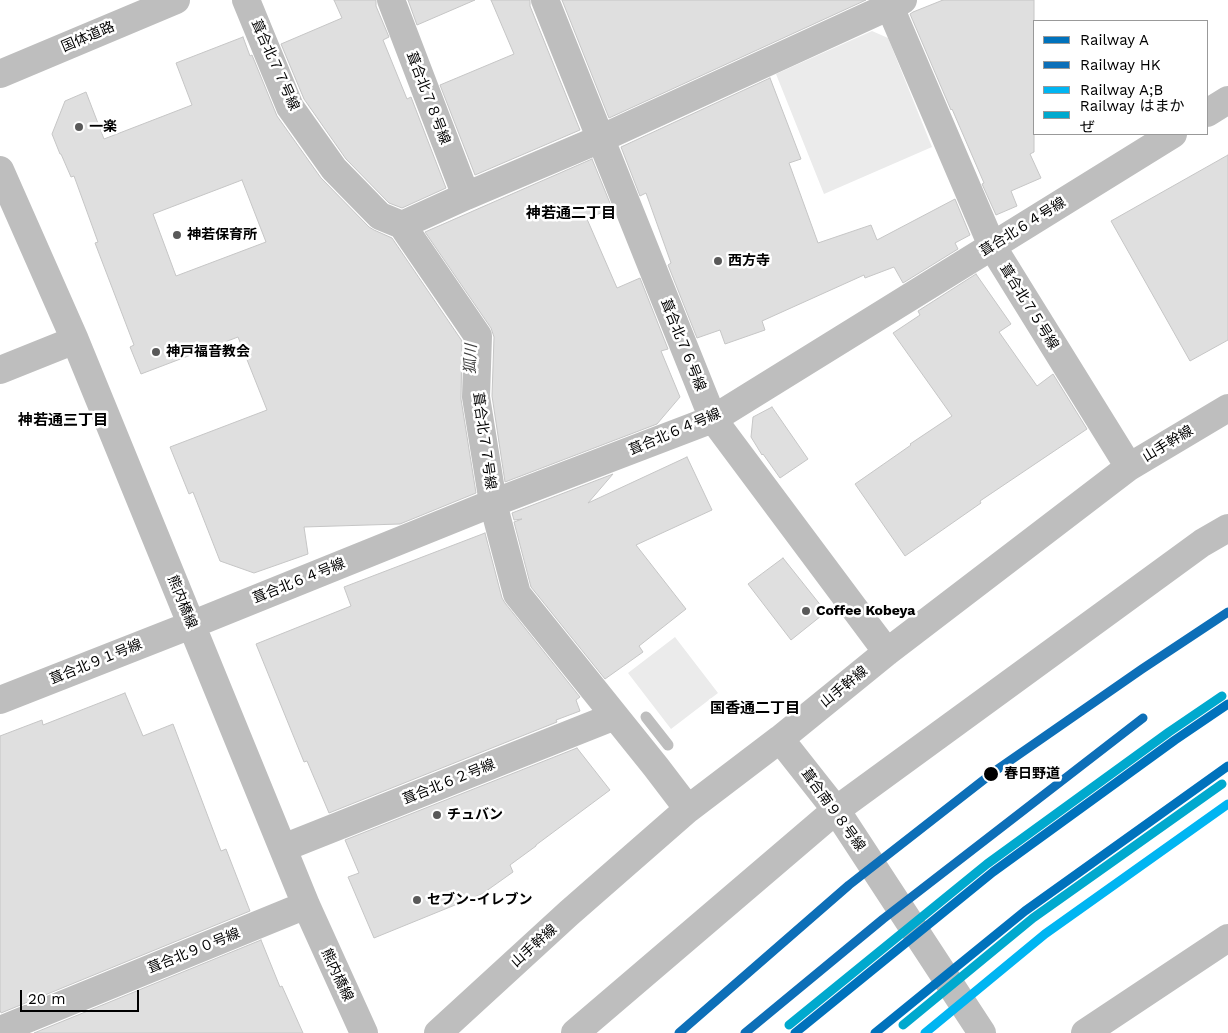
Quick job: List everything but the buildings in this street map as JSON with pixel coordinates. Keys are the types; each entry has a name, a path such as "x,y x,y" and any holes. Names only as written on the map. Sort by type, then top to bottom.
{"street":[{"name":"国体道路","path":"0,74 176,0"},
{"name":"葺合北７７号線","path":"246,0 290,107 334,169 380,216 402,225 478,336 476,397 493,503 517,594 688,809"},
{"name":"葺合北７８号線","path":"391,0 466,196"},
{"name":"葺合北７６号線","path":"545,0 713,419 856,612 888,652"},
{"path":"402,225 600,139 893,2"},
{"name":"葺合北７５号線","path":"893,2 992,246 1129,467"},
{"path":"1208,112 1228,100"},
{"name":"葺合北６４号線","path":"191,625 493,503 713,419 1171,135"},
{"name":"熊内橋線","path":"0,170 75,340 306,906 364,1033"},
{"path":"0,370 75,340"},
{"name":"山手幹線","path":"438,1033 569,913 688,809 1129,467 1228,408"},
{"path":"575,1033 836,810 1202,543 1228,528"},
{"name":"葺合北９１号線","path":"0,700 191,625"},
{"name":"葺合北６２号線","path":"283,848 615,716"},
{"name":"葺合南９８号線","path":"780,739 836,810 982,1033"},
{"name":"葺合北９０号線","path":"0,1030 306,906"},
{"path":"1085,1033 1228,938"}],"shaded area":[{"path":"872,31 888,38 932,147 824,194 776,74"},
{"path":"675,637 718,693 671,729 628,673"}],"waterway":[{"name":"狐川","path":"646,717 668,745"}],"rail line":[{"name":"HK","path":"679,1033 849,885 995,771 1228,612"},
{"name":"はまかぜ","path":"789,1025 987,864 1169,732 1222,696"},
{"name":"A","path":"795,1033 993,872 1175,740 1228,704"},
{"name":"HK","path":"745,1033 883,919 1143,718"},
{"name":"A","path":"875,1033 1025,911 1228,766"},
{"name":"はまかぜ","path":"903,1025 1033,918 1222,784"},
{"name":"A;B","path":"925,1033 1045,934 1228,804"}],"place":[{"name":"一楽","path":"79,127"},
{"name":"神若保育所","path":"177,235"},
{"name":"西方寺","path":"718,261"},
{"name":"神戸福音教会","path":"156,352"},
{"name":"Coffee Kobeya","path":"806,611"},
{"name":"春日野道","path":"991,774"},
{"name":"チュバン","path":"437,815"},
{"name":"セブン-イレブン","path":"417,900"}],"district":[{"name":"神若通二丁目","path":"571,214"},
{"name":"神若通三丁目","path":"63,421"},
{"name":"国香通二丁目","path":"755,709"}]}
